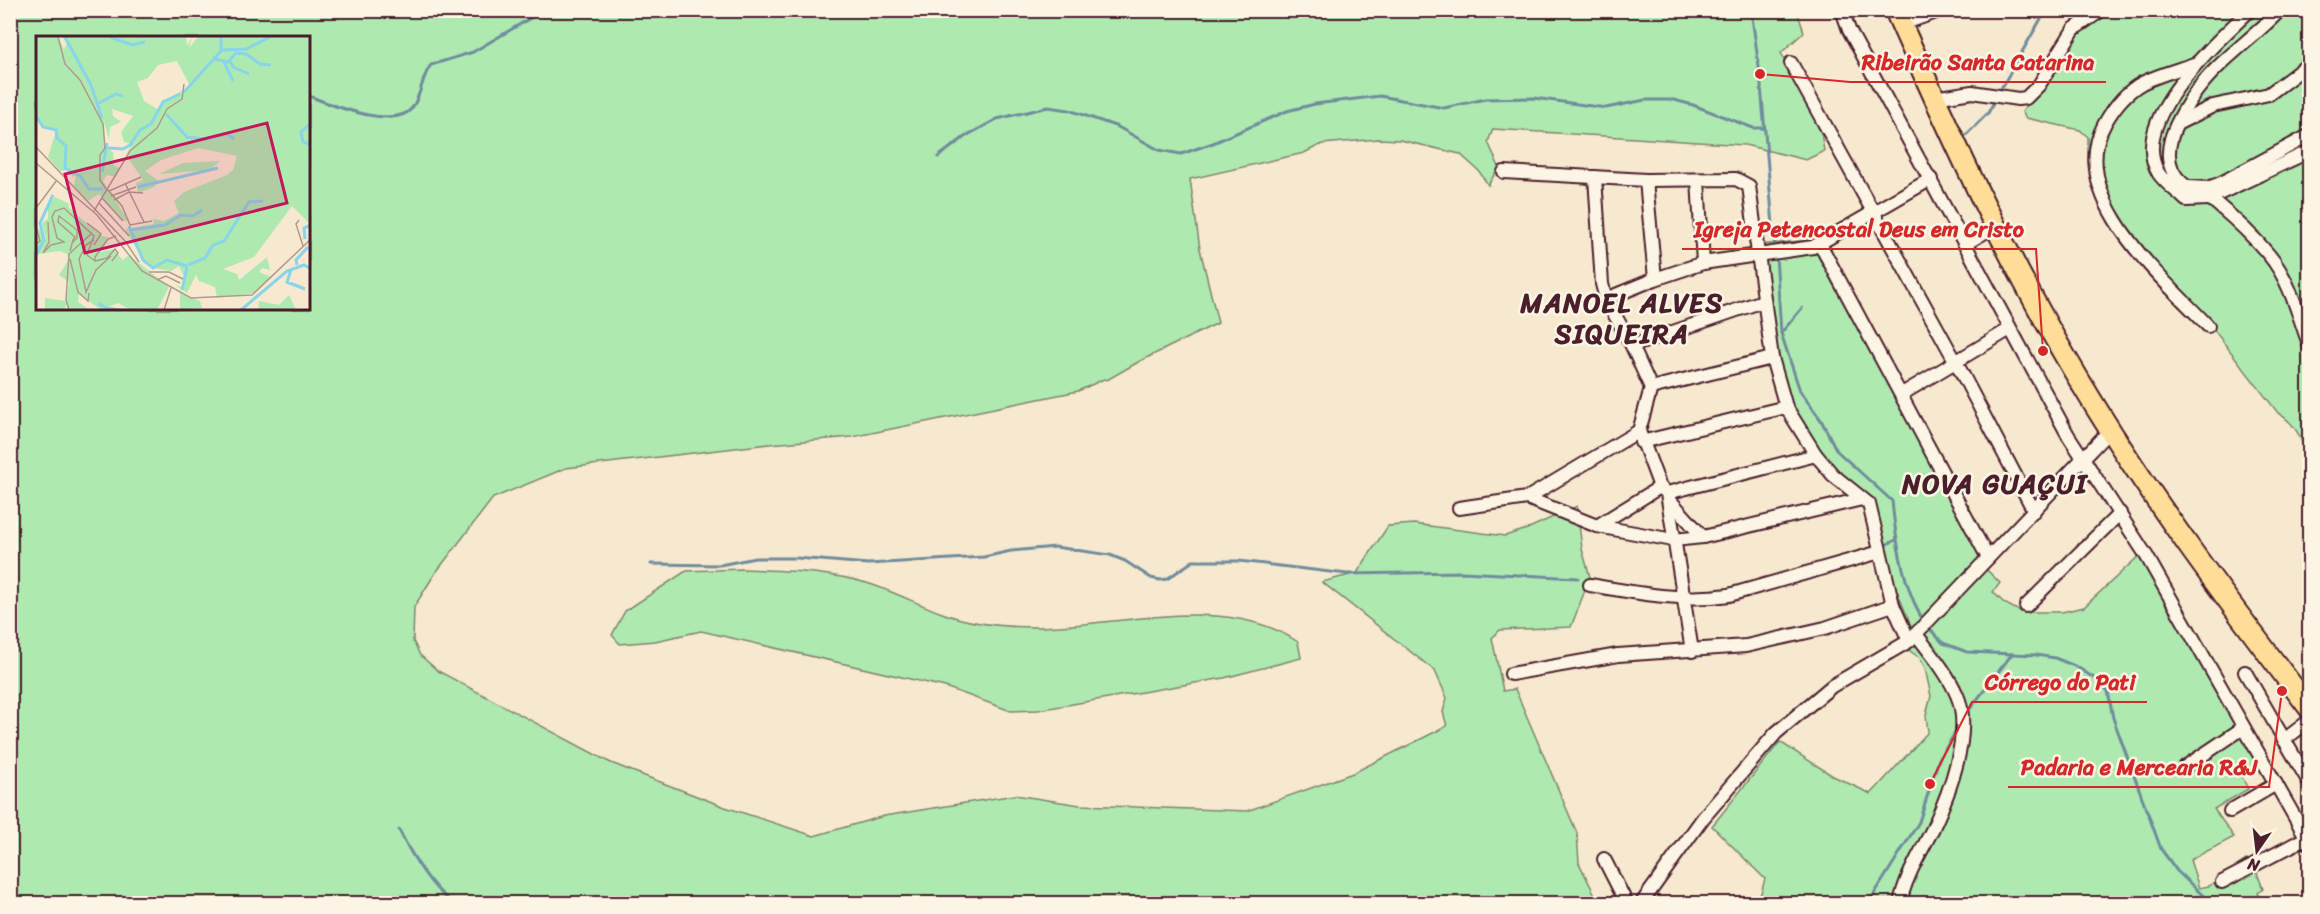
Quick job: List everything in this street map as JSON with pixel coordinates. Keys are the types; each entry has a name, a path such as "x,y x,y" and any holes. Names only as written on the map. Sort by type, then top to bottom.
{"highway":[{"path":"1899,17 1934,98 2027,289 2110,430 2196,556 2310,709"}],"street":[{"path":"1842,10 1849,30 2083,460 2120,513 2308,841 2222,882"},
{"path":"1899,17 1942,10"},
{"path":"1934,98 1972,92 2018,99 2026,98 2039,85 2074,29 2102,10"},
{"path":"2250,10 2195,64 2167,103 2155,136 2153,157 2159,174 2186,200 2208,199 2310,152"},
{"path":"2280,10 2216,68 2193,96 2171,136 2170,160 2174,172 2189,187 2215,203 2270,257 2291,296 2310,347"},
{"path":"1791,63 1957,364 2034,512"},
{"path":"2177,124 2213,106 2269,94 2310,63"},
{"path":"2195,64 2141,83 2126,95 2102,129 2096,148 2096,171 2102,195 2116,223 2208,326"},
{"path":"2189,187 2208,188 2219,184 2310,135"},
{"path":"1504,172 1646,180 1736,179 1747,183 1752,191 1770,252 1763,301 1772,358 1786,407 1816,455 1833,475 1869,504 1893,605 1919,631 1957,694 1962,710 1964,728 1959,752 1933,827 1915,859 1900,903"},
{"path":"1595,177 1599,260 1606,299 1632,346 1651,388 1640,437 1665,493 1692,651"},
{"path":"1646,180 1654,279"},
{"path":"1698,180 1703,263"},
{"path":"1606,299 1654,279 1703,263 1820,244 1931,180"},
{"path":"1965,244 1995,226"},
{"path":"1820,244 1988,558"},
{"path":"1632,346 1763,301"},
{"path":"1902,394 1957,364 2010,329"},
{"path":"1651,388 1772,358"},
{"path":"1458,508 1527,498 1640,437 1786,407"},
{"path":"1641,903 1703,818 1776,733 1832,686 1919,631 2110,430"},
{"path":"1597,526 1665,493 1816,455"},
{"path":"1665,493 1703,537"},
{"path":"1527,498 1597,526 1674,540 1703,537 1862,499"},
{"path":"2026,606 2120,513"},
{"path":"1590,585 1683,599 1729,595 1880,552"},
{"path":"1511,674 1598,658 1746,646 1825,628 1893,605"},
{"path":"2245,672 2310,784"},
{"path":"2284,740 2310,720"},
{"path":"2185,767 2243,728"},
{"path":"2230,811 2276,784"},
{"path":"1604,859 1627,903"}],"green space":[{"path":"11,11 1797,11 1804,32 1781,53 1819,119 1824,151 1806,160 1745,145 1493,129 1488,142 1499,167 1488,185 1479,171 1460,154 1400,140 1378,139 1322,144 1304,153 1190,179 1200,249 1218,323 1140,361 1107,380 1104,379 1078,391 852,437 769,444 566,468 493,498 434,575 414,607 413,641 420,655 438,671 611,763 725,807 814,836 884,816 1015,795 1080,805 1247,811 1353,773 1447,726 1443,712 1447,698 1435,671 1322,582 1357,573 1388,526 1414,524 1505,536 1527,529 1577,506 1582,549 1590,577 1571,627 1500,630 1492,638 1503,691 1515,689 1577,833 1579,863 1599,903 11,903"},
{"path":"2112,11 2309,11 2309,462 2295,428 2278,413 2197,308 2141,256 2098,196 2088,163 2088,137 2080,130 2026,118 2022,112 2071,42 2096,20"},
{"path":"1809,240 1979,550 1984,567 2000,583 1993,592 2004,603 2021,612 2062,612 2084,607 2142,553 2257,764 2240,773 2248,789 2214,809 2234,837 2190,860 2199,888 2209,886 2246,860 2255,867 2263,889 2258,893 2262,903 1758,903 1765,879 1712,826 1780,742 1833,776 1871,794 1928,732 1926,715 1931,696 1925,668 1920,658 1901,645 1911,626 1897,591 1893,590 1870,501 1829,464 1787,396 1776,368 1759,245"},
{"path":"744,569 839,576 879,587 953,617 1000,625 1068,626 1204,615 1237,619 1269,627 1298,642 1301,658 1224,678 1038,710 1011,711 945,687 701,631 655,641 620,644 612,635 625,611 686,571"}],"waterway":[{"path":"310,96 362,114 392,117 404,114 415,103 431,65 473,52 544,10"},
{"path":"1751,10 1760,74 1775,249"},
{"path":"1999,92 2046,10"},
{"path":"938,157 966,136 997,119 1048,107 1069,110 1118,127 1159,150 1181,154 1213,143 1287,111 1315,104 1380,96 1444,108 1485,99 1534,98 1606,108 1645,100 1674,100 1753,128 1765,128"},
{"path":"1966,135 1988,113 1996,98"},
{"path":"1776,255 1781,333 1800,391 1821,420 1837,451 1892,501 1901,563 1910,593 1923,621"},
{"path":"1781,333 1802,308"},
{"path":"1887,544 1896,540"},
{"path":"651,564 720,565 755,558 797,558 868,564 984,557 1011,551 1055,547 1110,555 1125,561 1151,578 1160,580 1167,579 1193,561 1239,561 1347,574 1463,572 1578,578"},
{"path":"1928,627 1943,643 1967,652 2055,658 2077,667 2097,680 2108,691 2113,718 2161,849 2177,871 2212,904"},
{"path":"1966,714 2012,654"},
{"path":"1868,904 1919,822 1939,759 1958,728"},
{"path":"399,830 431,882 447,899 456,904"}],"place":[{"name":"Ribeirão Santa Catarina","path":"1760,74"},
{"name":"Igreja Petencostal Deus em Cristo","path":"2043,351"},
{"name":"Padaria e Mercearia R&J","path":"2282,691"},
{"name":"Córrego do Pati","path":"1930,784"}],"district":[{"name":"MANOEL ALVES SIQUEIRA","path":"1622,318"},
{"name":"NOVA GUAÇUI","path":"1995,484"}]}
